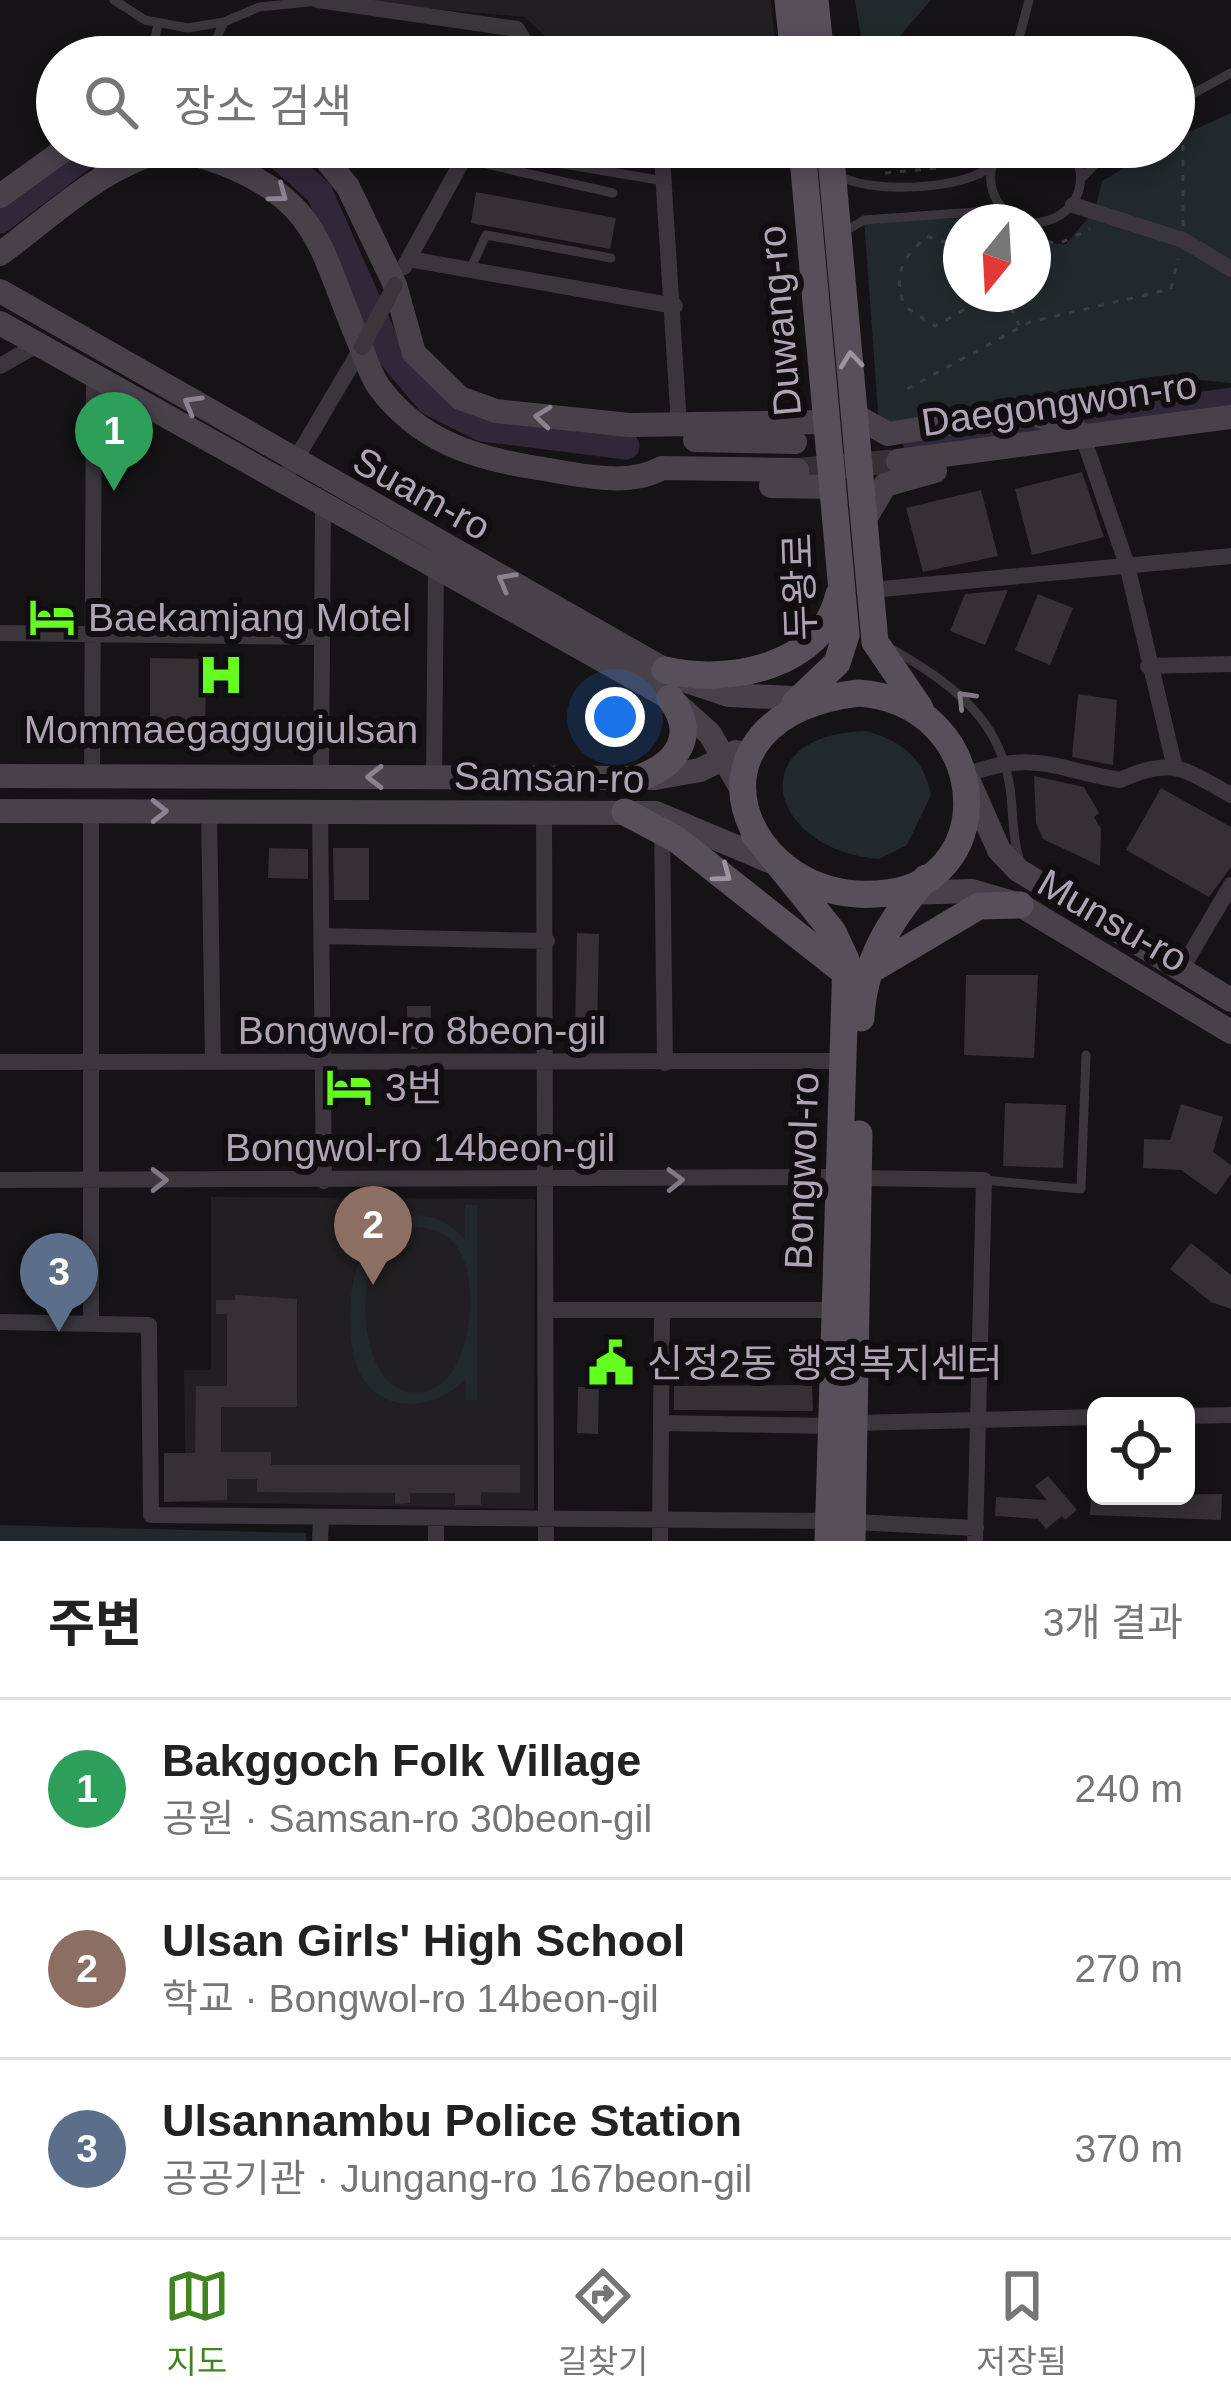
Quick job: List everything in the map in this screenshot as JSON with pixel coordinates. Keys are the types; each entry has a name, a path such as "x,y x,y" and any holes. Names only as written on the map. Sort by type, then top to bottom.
{"main road":[{"path":"788,0 792,36"},
{"path":"815,0 819,36"},
{"path":"0,196 39,168"},
{"path":"0,254 124,168"},
{"path":"230,168 289,198 314,232 376,384 403,414 472,457 833,487"},
{"path":"332,168 348,188 394,286 414,352 460,398 496,411 795,442"},
{"name":"Duwang-ro","path":"804,168 833,487"},
{"path":"785,868 845,890 880,894 920,885 959,836 967,805 966,775 955,748 891,671 874,630 832,168"},
{"name":"Suam-ro","path":"0,290 288,471 668,684 727,759 741,788"},
{"name":"Suam-ro","path":"0,323 94,376 288,471 323,503 668,684 729,695 828,697"},
{"path":"865,519 894,454 1028,411 1082,434"},
{"path":"856,416 894,454"},
{"name":"Daegongwon-ro","path":"894,454 1050,449 1082,434 1231,417"},
{"path":"681,433 828,422"},
{"path":"653,474 690,468 797,470"},
{"name":"두왕로","path":"769,726 842,653 842,584 833,487"},
{"path":"639,778 667,765 681,748 684,728 668,684 801,652 824,630 842,584"},
{"path":"741,788 750,752 769,726 797,707 828,697 879,694 930,718"},
{"name":"Samsan-ro","path":"1,776 686,775 727,759 769,726"},
{"name":"Munsu-ro","path":"966,775 999,850 1028,893 1231,1032"},
{"name":"Bongwol-ro","path":"741,788 754,834 833,932 857,974"},
{"name":"Samsan-ro","path":"0,811 625,812 672,817 785,868"},
{"path":"625,812 662,830 857,974 980,906 1028,893"},
{"name":"Munsu-ro","path":"920,885 1028,893 1231,1000"},
{"name":"Bongwol-ro","path":"840,1531 843,1425 835,1310 849,1178 850,1043 857,974 920,885"},
{"path":"843,1425 849,1178"}],"street":[{"path":"318,0 518,29 524,36"},
{"path":"288,471 362,347 459,168"},
{"path":"663,168 681,433"},
{"path":"1072,205 1183,240 1231,269"},
{"path":"409,259 675,306"},
{"path":"0,366 37,345"},
{"path":"92,776 94,376"},
{"path":"1082,434 1127,565 1174,764"},
{"path":"321,777 323,503"},
{"path":"871,590 1231,556"},
{"name":"Suam-ro","path":"434,777 436,566"},
{"path":"0,633 322,637"},
{"path":"1148,666 1231,664"},
{"path":"966,775 1003,761 1035,758 1120,781 1146,768 1174,764 1231,794"},
{"path":"91,811 91,1324"},
{"path":"209,811 213,1062"},
{"path":"320,811 324,1181"},
{"path":"544,812 546,1541"},
{"path":"662,830 665,1064"},
{"path":"1181,970 1231,885"},
{"path":"322,936 547,941"},
{"name":"Bongwol-ro 8beon-gil","path":"0,1062 665,1064 850,1043"},
{"name":"Bongwol-ro 14beon-gil","path":"0,1180 984,1180"},
{"path":"0,1322 149,1325 151,1515 661,1520 976,1534 984,1180"},
{"path":"547,1310 835,1310"},
{"path":"660,1541 662,1310"},
{"path":"1195,1416 1231,1415"},
{"path":"661,1424 843,1425 1087,1417"},
{"path":"320,1541 321,1517"},
{"path":"436,1517 436,1541"}],"lane":[{"path":"114,0 158,24 188,28 224,22 259,7 318,0"},
{"path":"1020,36 1029,0"},
{"path":"218,36 224,22"},
{"path":"155,36 158,24"},
{"path":"1195,92 1231,73"},
{"path":"527,168 613,193"},
{"path":"579,168 664,181"},
{"path":"838,168 850,184 878,188 970,179 988,168"},
{"path":"991,168 991,189 1000,204"},
{"path":"1078,168 1082,178"},
{"path":"1051,220 1072,205 1082,178 1091,168"},
{"path":"838,236 864,220 943,214"},
{"path":"470,270 486,235 611,258"},
{"path":"681,433 690,468"},
{"path":"874,630 887,646 963,695 1003,761 1028,893"},
{"path":"984,1180 1081,1189 1086,1055"}],"path":[{"path":"871,176 939,168"},
{"path":"907,389 1020,327 1171,289 1183,240 1180,168"},
{"path":"1051,242 1058,244 1090,229 1104,215"},
{"path":"943,241 926,236 904,259 896,279 904,306 935,326 960,312"},
{"path":"1013,312 1020,327"}],"shaded area":[{"path":"335,0 771,0 774,36 545,36 525,17"},
{"path":"855,0 931,0 900,36 861,36"},
{"path":"1231,113 1231,383 1157,376 879,425 864,220 943,219 943,312 1051,312 1051,244 1066,244 1095,210 1102,181 1124,168 1195,168 1195,129"},
{"path":"866,731 909,752 923,770 931,795 907,845 879,859 841,851 812,836 793,816 783,793 785,771 799,751 826,737"},
{"path":"211,1197 535,1199 534,1509 186,1502 184,1370 211,1370"},
{"path":"465,1205 477,1205 477,1400 466,1400 465,1380 422,1403 391,1401 377,1394 357,1366 352,1347 351,1301 362,1255 389,1222 409,1216 441,1221 465,1241","holes":["420,1227 447,1237 459,1250 466,1266 470,1312 459,1359 447,1378 431,1390 410,1392 393,1385 380,1371 365,1305 379,1247 393,1235"]},
{"path":"0,1525 306,1533 306,1541 0,1541"}],"building":[{"path":"476,192 616,218 610,249 471,223"},
{"path":"1082,472 1104,537 1032,555 1015,489"},
{"path":"981,490 998,556 923,572 906,508"},
{"path":"1008,590 985,645 950,631 965,594"},
{"path":"1038,594 1073,608 1050,665 1015,650"},
{"path":"150,658 206,659 205,740 150,739"},
{"path":"1078,694 1117,700 1113,765 1072,757"},
{"path":"1034,776 1084,787 1099,813 1094,817 1101,829 1100,866 1043,839 1036,823"},
{"path":"1161,788 1231,827 1231,867 1209,897 1126,850"},
{"path":"269,848 308,849 308,879 268,878"},
{"path":"333,848 369,848 369,900 334,900"},
{"path":"577,933 599,934 597,1034 575,1034"},
{"path":"966,975 1038,975 1034,1058 964,1055"},
{"path":"407,1006 431,1006 430,1049 407,1049"},
{"path":"1005,1103 1066,1105 1063,1168 1003,1166"},
{"path":"1181,1104 1223,1117 1213,1152 1231,1165 1231,1174 1216,1195 1181,1170 1143,1168 1144,1139 1170,1140"},
{"path":"1191,1243 1231,1275 1231,1309 1211,1302 1170,1269"},
{"path":"235,1295 297,1299 297,1407 221,1407 221,1452 271,1452 271,1465 520,1465 520,1493 481,1492 481,1505 455,1505 455,1493 410,1493 410,1503 395,1504 395,1493 257,1492 257,1479 227,1479 227,1500 164,1502 164,1453 195,1453 196,1386 227,1386 227,1314 216,1314 216,1300 235,1300"},
{"path":"812,1385 813,1411 674,1410 674,1386"},
{"path":"578,1387 599,1387 598,1434 577,1433"},
{"path":"1048,1476 1077,1510 1065,1520 1062,1516 1046,1529 1038,1519 995,1516 996,1497 1047,1500 1035,1486"},
{"path":"1195,1494 1222,1494 1221,1520 1090,1515 1091,1505 1195,1505"}],"waterway":[{"path":"0,220 68,168"},
{"path":"292,168 319,192 392,357 430,402 482,428 626,446"},
{"path":"917,445 1231,401"}],"tunnel":[{"path":"797,470 898,461"}],"place":[{"name":"Bakggoch Folk Village","path":"114,491"},
{"name":"Baekamjang Motel","path":"52,617"},
{"name":"Mommaegaggugiulsan","path":"221,675"},
{"name":"3번","path":"349,1087"},
{"name":"Ulsan Girls' High School","path":"373,1285"},
{"name":"Ulsannambu Police Station","path":"59,1332"},
{"name":"신정2동 행정복지센터","path":"611,1363"}]}
